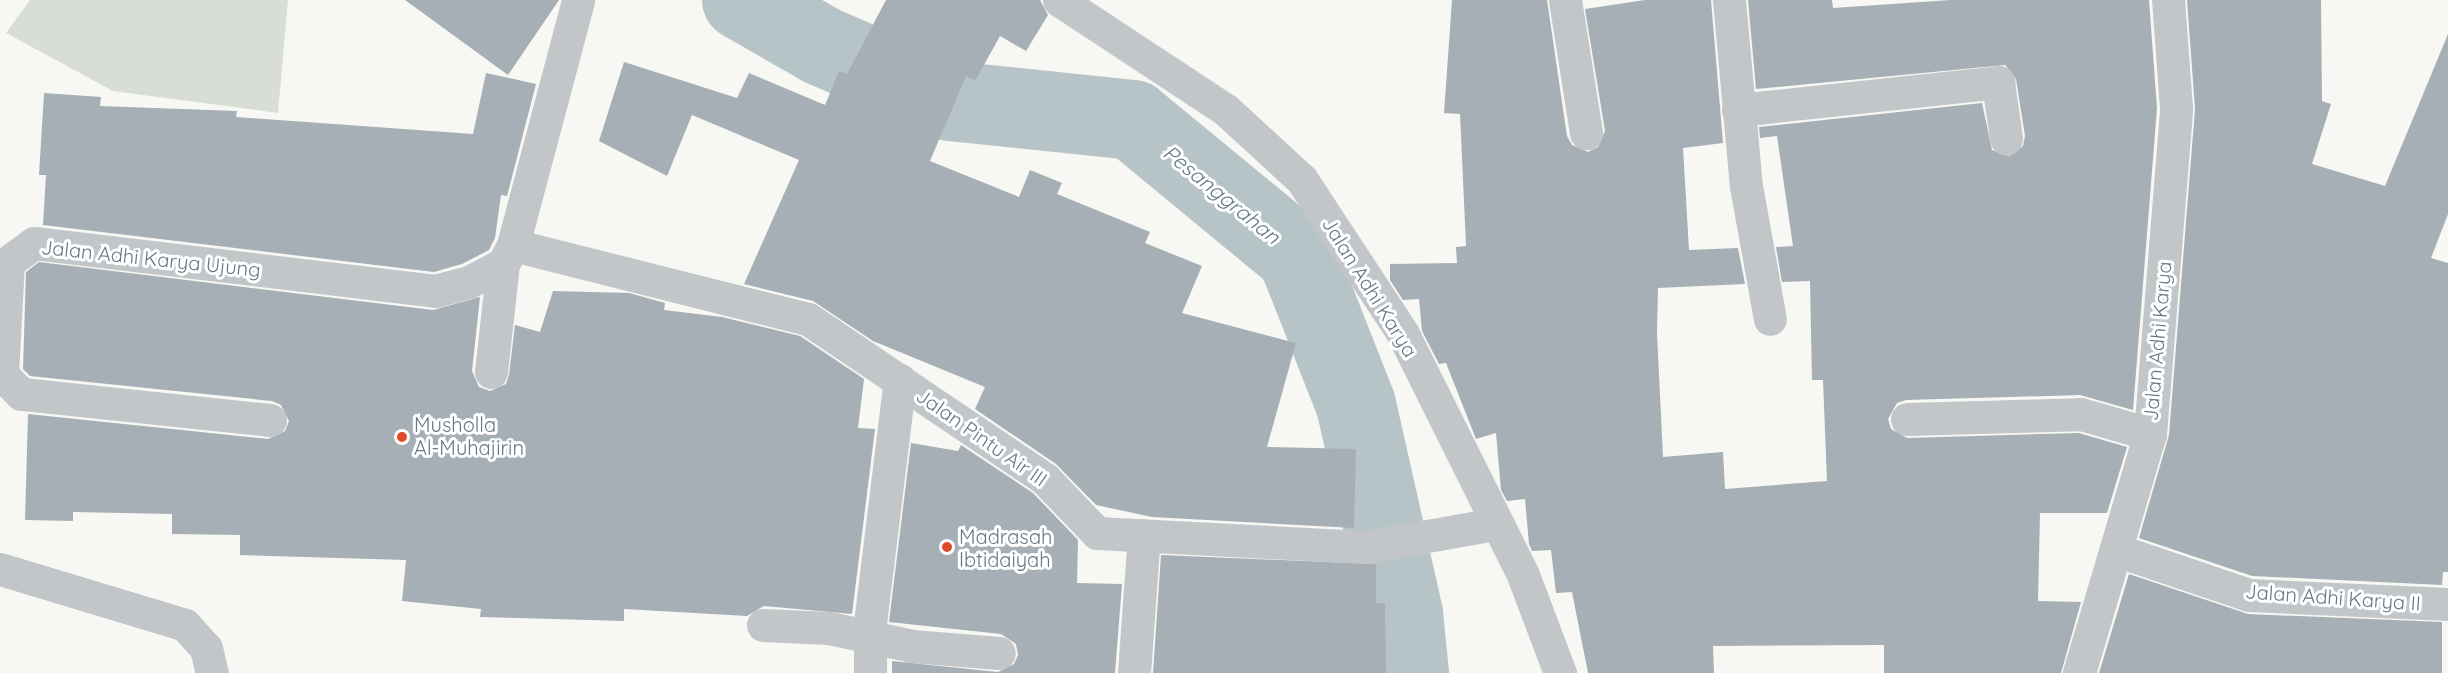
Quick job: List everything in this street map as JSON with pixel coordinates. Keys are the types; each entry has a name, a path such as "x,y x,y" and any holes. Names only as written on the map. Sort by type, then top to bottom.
{"street":[{"path":"492,372 508,255 578,0"},
{"name":"Jalan Adhi Karya","path":"1059,0 1226,110 1302,180 1403,334 1494,524 1543,619 1560,673"},
{"path":"1564,0 1586,133"},
{"path":"1729,0 1738,110 1770,319"},
{"name":"Jalan Adhi Karya","path":"2079,673 2150,434 2175,108 2168,0"},
{"path":"1738,110 1998,82 2006,138"},
{"name":"Jalan Adhi Karya Ujung","path":"270,420 21,394 2,374 8,262 34,243 435,291 469,282 508,255"},
{"name":"Jalan Pintu Air III","path":"508,255 808,319 1046,479 1097,533 1365,546 1455,535 1494,524"},
{"path":"870,673 871,634 900,380"},
{"path":"1907,419 2081,414 2150,434"},
{"path":"1134,673 1144,536"},
{"name":"Jalan Adhi Karya II","path":"2116,550 2249,595 2448,604"},
{"path":"0,569 185,625 206,648 212,673"},
{"path":"763,625 871,634 912,646 999,653"}],"shaded area":[{"path":"30,0 288,0 278,113 113,91 6,33"}],"building":[{"path":"405,0 559,0 508,75"},
{"path":"886,0 1040,0 1048,15 1026,51 1000,36 975,81 966,76 930,161 1019,197 1030,170 1062,183 1057,194 1150,232 1145,243 1202,266 1182,313 1296,343 1267,447 1356,449 1354,528 1152,517 1096,505 1056,464 975,409 985,387 873,341 813,301 744,284 799,160 692,115 667,176 599,141 624,62 737,98 749,73 825,105 839,71 847,74"},
{"path":"1452,0 1547,0 1567,136 1572,145 1588,152 1598,147 1605,131 1585,9 1645,0 1711,0 1723,143 1683,148 1689,250 1738,248 1745,284 1658,288 1657,333 1663,457 1723,452 1725,489 1827,481 1823,380 1812,380 1810,281 1782,282 1776,247 1793,246 1777,136 1760,138 1759,127 1982,103 1992,150 2009,156 2023,146 2025,136 2016,79 2005,65 1756,89 1748,0 1832,0 1833,8 1951,0 2149,0 2157,108 2133,410 2080,395 1906,400 1897,403 1888,419 1891,429 1907,438 2079,433 2127,447 2107,513 2040,513 2038,601 2081,602 2061,673 1884,673 1884,645 1713,646 1714,673 1588,673 1572,592 1556,593 1551,550 1532,551 1529,544 1525,499 1507,501 1501,490 1496,433 1476,439 1446,363 1439,364 1422,331 1419,299 1403,300 1390,280 1390,264 1457,263 1456,247 1466,246 1460,114 1444,113"},
{"path":"2187,0 2321,0 2322,101 2331,104 2312,164 2385,186 2448,34 2448,214 2431,258 2448,263 2448,572 2443,572 2442,585 2252,576 2139,538 2169,435 2195,109"},
{"path":"486,73 536,84 507,196 501,195 495,238 489,250 462,264 434,272 43,225 46,175 39,175 44,93 101,97 100,106 237,111 236,117 473,134"},
{"path":"39,262 433,310 480,297 472,371 479,387 490,391 506,384 515,325 540,332 553,291 629,293 665,303 664,310 722,317 800,336 864,379 858,428 875,429 852,614 764,606 747,616 624,609 624,621 480,617 481,609 402,601 406,560 240,555 240,535 172,534 172,514 73,512 73,521 25,520 28,414 268,439 285,431 289,421 281,405 272,401 30,376 23,369 26,272"},
{"path":"911,443 958,451 961,445 1033,493 1078,540 1077,583 1122,584 1115,673 892,673 892,661 998,672 1014,664 1018,655 1016,644 1001,634 889,622"},
{"path":"1161,555 1376,564 1376,603 1385,603 1386,673 1153,673"},
{"path":"2129,574 2248,614 2442,622 2442,673 2099,673"}],"waterway":[{"name":"Pesanggrahan","path":"742,0 822,46 950,101 1133,120 1297,255 1356,405 1403,614 1409,673"}],"place":[{"name":"Musholla Al-Muhajirin","path":"402,437"},
{"name":"Madrasah Ibtidaiyah","path":"947,547"}]}
